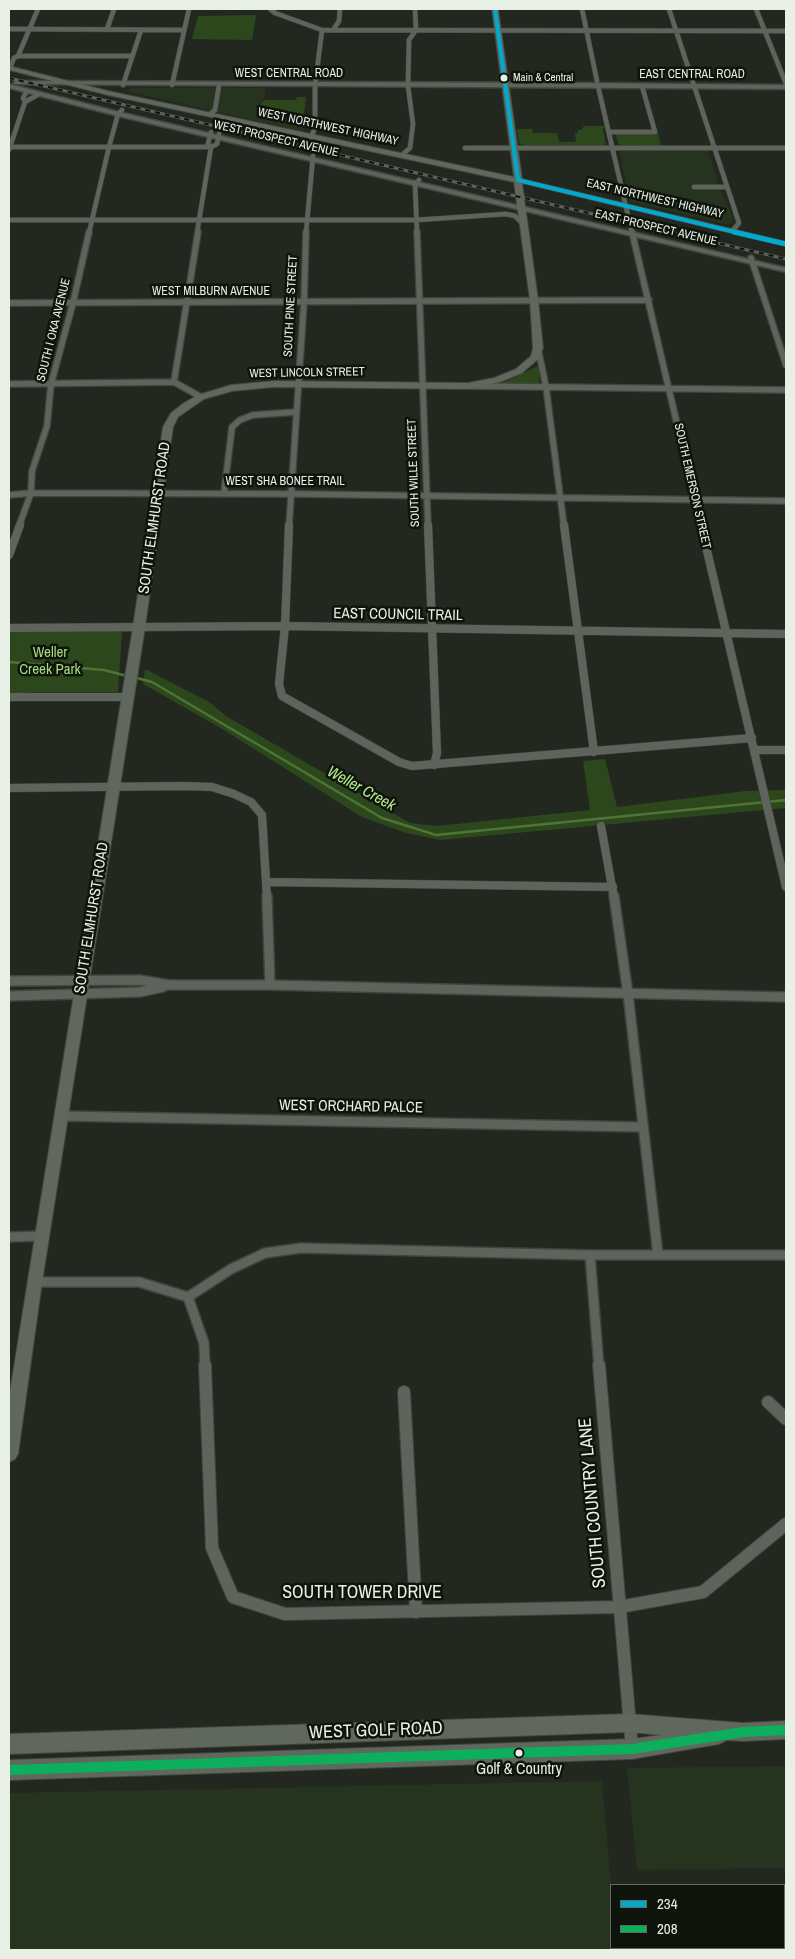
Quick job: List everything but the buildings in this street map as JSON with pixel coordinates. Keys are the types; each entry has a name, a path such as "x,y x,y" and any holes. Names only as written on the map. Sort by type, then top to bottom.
{"main road":[{"path":"495,9 514,146 520,207 534,300 538,348"},
{"name":"WEST NORTHWEST HIGHWAY","path":"11,68 90,85 133,97"},
{"name":"WEST NORTHWEST HIGHWAY","path":"11,68 41,87 73,85 518,180"},
{"name":"EAST NORTHWEST HIGHWAY","path":"518,180 786,244"},
{"name":"WEST LINCOLN STREET","path":"201,397 244,386 298,383 468,386 497,380 519,372 534,357 538,348"},
{"name":"SOUTH ELMHURST ROAD","path":"9,1454 41,1236 139,627 168,427 174,415 201,397"},
{"name":"WEST GOLF ROAD","path":"9,1744 629,1722 743,1732"},
{"name":"WEST GOLF ROAD","path":"9,1770 632,1749 743,1732 786,1730"}],"street":[{"path":"11,68 20,59 18,56 38,9"},
{"path":"107,29 114,9"},
{"path":"172,85 189,9"},
{"path":"270,9 319,30 786,31"},
{"path":"333,30 339,20 340,9"},
{"path":"403,154 410,148 413,124 408,86 409,40 416,30 415,9"},
{"name":"SOUTH EMERSON STREET","path":"582,9 597,83 769,815 782,849 786,887"},
{"path":"669,9 739,223 733,230"},
{"path":"756,9 786,86"},
{"path":"9,29 184,30"},
{"path":"123,85 141,30"},
{"path":"311,136 315,128 315,86 319,30"},
{"path":"18,56 132,56"},
{"name":"EAST CENTRAL ROAD","path":"506,86 566,86 597,83"},
{"name":"EAST CENTRAL ROAD","path":"566,86 597,83 610,86 786,86"},
{"name":"WEST CENTRAL ROAD","path":"9,85 41,87 73,85 506,86"},
{"name":"WEST PROSPECT AVENUE","path":"9,85 27,91 41,87 120,112 520,207"},
{"path":"210,114 215,110 219,85"},
{"path":"609,132 655,132 642,86"},
{"path":"24,102 41,87"},
{"path":"27,91 23,98 24,102 9,148 211,147 217,144 219,136"},
{"name":"SOUTH I OKA AVENUE","path":"9,555 32,493 32,471 48,426 50,384 73,303 109,147 120,112"},
{"path":"174,382 211,147 208,144 210,134"},
{"path":"465,148 514,146 786,148"},
{"name":"SOUTH PINE STREET","path":"313,158 307,219 304,302 290,494 285,626 279,684 282,696 399,762 412,766 434,765"},
{"name":"WEST PROSPECT AVENUE","path":"417,182 500,207 520,207"},
{"name":"SOUTH WILLE STREET","path":"417,182 416,218 437,752 434,765"},
{"path":"694,187 726,187"},
{"path":"416,218 500,207"},
{"name":"EAST PROSPECT AVENUE","path":"520,207 786,269"},
{"path":"9,220 416,218 506,214 516,216 523,224"},
{"path":"751,260 786,365"},
{"name":"WEST MILBURN AVENUE","path":"9,303 649,300"},
{"path":"776,334 784,334"},
{"path":"538,348 546,387 580,631 594,752"},
{"path":"9,384 174,382 201,397"},
{"path":"468,386 786,390"},
{"path":"224,493 232,427 240,420 253,415 296,412"},
{"name":"WEST SHA BONEE TRAIL","path":"9,495 32,493 224,493 560,498"},
{"path":"560,498 786,500"},
{"name":"EAST COUNCIL TRAIL","path":"9,628 285,626 432,630 786,634"},
{"path":"9,697 128,693"},
{"path":"434,765 752,738"},
{"path":"754,750 786,750"},
{"path":"9,788 183,786 212,788 234,794 251,802 262,815 268,882 270,985"},
{"path":"601,826 628,994 658,1255"},
{"path":"268,882 612,887"},
{"path":"9,981 140,980 169,986"},
{"path":"9,996 140,992 169,986 270,985 786,997"},
{"name":"WEST ORCHARD PALCE","path":"60,1116 642,1127"},
{"path":"9,1237 41,1236"},
{"path":"34,1282 139,1282 188,1297 231,1269 265,1253 301,1248 590,1255 786,1255"},
{"name":"SOUTH COUNTRY LANE","path":"590,1255 632,1749"},
{"name":"SOUTH TOWER DRIVE","path":"188,1297 204,1343 212,1548 233,1598 285,1614 619,1607"},
{"path":"404,1392 416,1612"},
{"path":"768,1402 786,1419"},
{"path":"619,1607 703,1592 786,1524"}],"shaded area":[{"path":"132,88 266,88 264,98 258,106 306,117 304,132 126,91"},
{"path":"619,150 708,150 718,184 734,220 729,225 630,202"},
{"path":"786,1766 786,1868 637,1870 627,1768"},
{"path":"602,1781 611,1884 610,1949 617,1950 9,1950 9,1793"}],"green space":[{"path":"256,15 252,40 192,39 198,16"},
{"path":"297,97 306,97 304,115 259,106 264,100 296,100"},
{"path":"584,126 605,126 603,129 606,145 523,145 519,143 517,129 532,129 533,133 557,133 559,142 576,142 575,133 578,133 578,130 581,130"},
{"path":"615,133 658,133 661,146 619,145"},
{"path":"540,365 539,384 498,385"},
{"name":"Weller Creek Park","path":"57,630 122,631 118,692 33,692 9,694 9,633"},
{"name":"Weller Creek","path":"145,669 209,702 226,716 410,823 437,826 590,810 583,761 605,759 617,807 746,791 786,790 786,808 440,840 406,833 362,817 224,730 143,684"}],"waterway":[{"name":"Weller Creek","path":"9,662 104,670 127,676"},
{"name":"Weller Creek","path":"133,677 152,682 382,818 436,835 786,800"}],"railway":[{"path":"9,78 786,259"}],"transit line":[{"name":"234","path":"495,9 518,180"},
{"name":"234","path":"518,180 786,244"},
{"name":"208","path":"9,1770 632,1749 743,1732 786,1730"}],"place":[{"name":"Main & Central","path":"504,78"},
{"name":"Golf & Country","path":"519,1753"}]}
